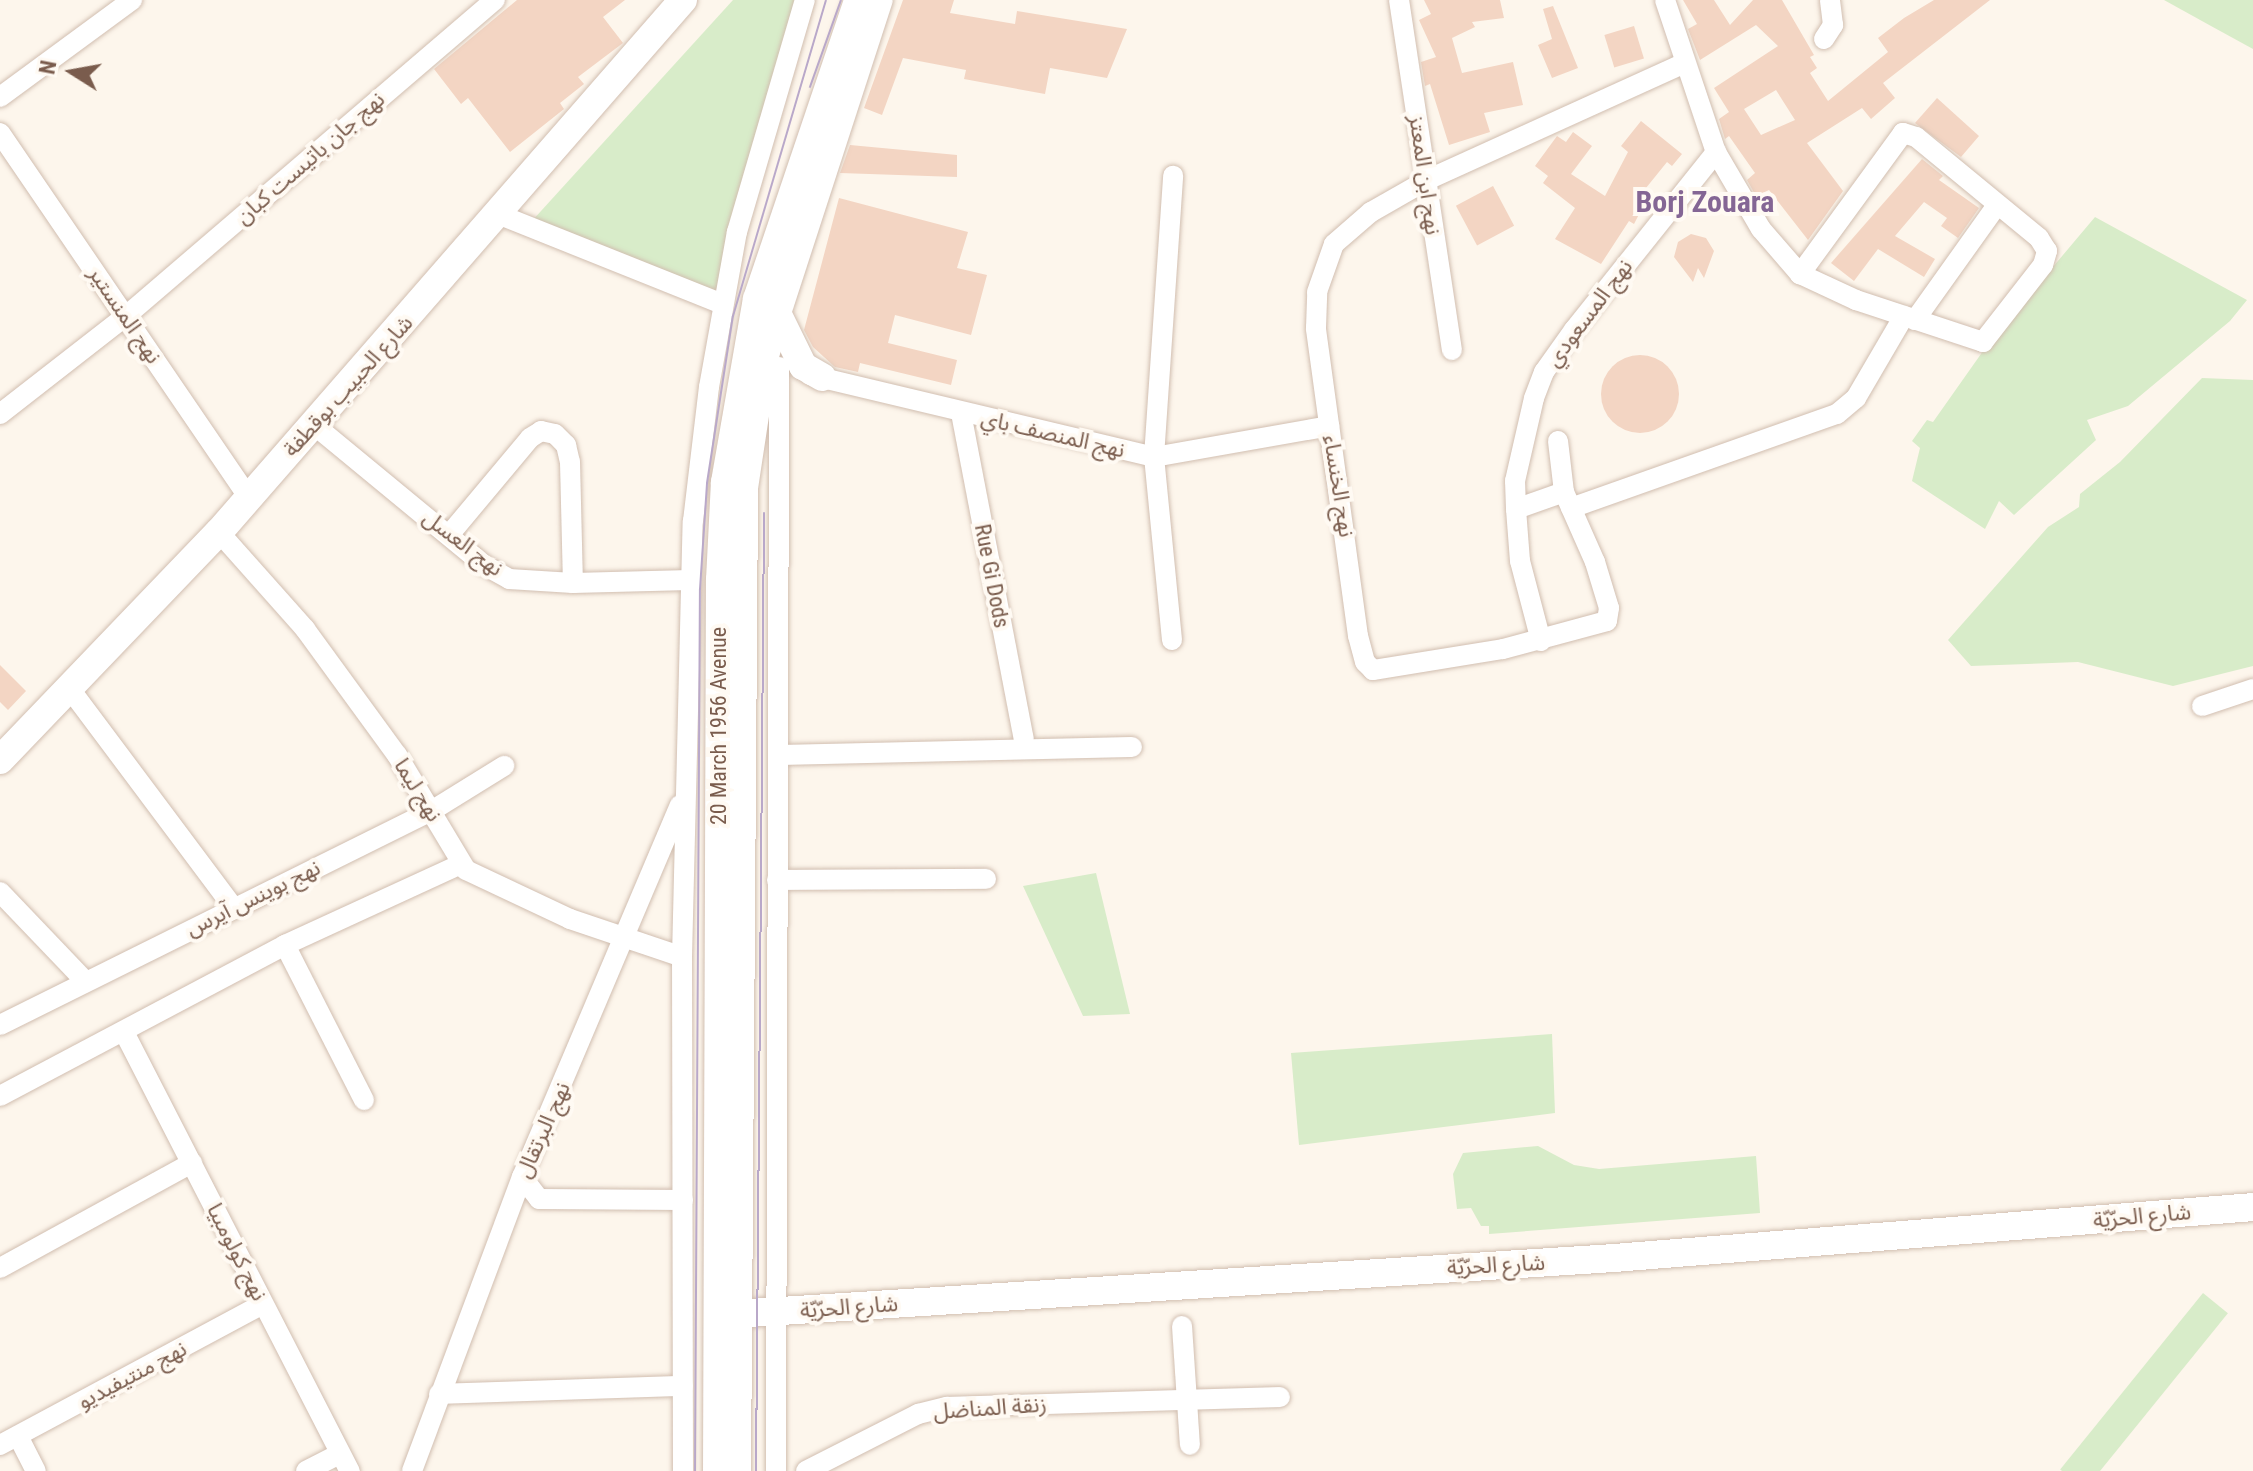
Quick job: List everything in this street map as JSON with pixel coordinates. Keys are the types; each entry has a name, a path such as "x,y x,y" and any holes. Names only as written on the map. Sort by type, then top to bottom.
{"main road":[{"name":"شارع الحبيب بوقطفة","path":"0,760 219,532 500,215 683,0"},
{"name":"20 March 1956 Avenue","path":"717,1471 728,1314 741,544 778,228 858,0"},
{"name":"20 March 1956 Avenue","path":"762,363 879,0"},
{"path":"777,313 803,366 822,377"},
{"name":"شارع الحرّيّة","path":"728,1314 1614,1258 2253,1207"},
{"name":"20 March 1956 Avenue","path":"728,1314 737,1471"}],"street":[{"path":"0,97 132,0"},
{"name":"نهج جان باتيست كبان","path":"0,414 126,316 495,0"},
{"name":"20 March 1956 Avenue","path":"683,1471 684,793 690,580 698,474 723,304 754,171 805,0"},
{"path":"1665,0 1716,152 1761,229 1800,274 1909,318 1983,342 2043,265 2047,251 2039,238 1916,137 1903,133 1800,274"},
{"path":"1824,39 1833,25 1830,0"},
{"name":"نهج ابن المعتز","path":"1403,2 1452,350"},
{"name":"نهج الخنساء","path":"1541,641 1444,656 1387,672 1365,662 1316,328 1322,269 1349,228 1427,180 1685,63"},
{"name":"نهج المنستير","path":"0,134 249,498"},
{"name":"نهج المسعودي","path":"1541,641 1520,561 1515,481 1544,372 1716,152"},
{"path":"1172,640 1154,457 1173,176"},
{"path":"1516,509 1568,500 1837,414 1856,398 1909,318 1997,205"},
{"path":"500,215 723,304"},
{"name":"20 March 1956 Avenue","path":"762,363 779,755 776,1471"},
{"name":"نهج المنصف باي","path":"762,363 1154,457 1329,426"},
{"name":"Rue Gi Dods","path":"961,413 1024,739"},
{"name":"نهج العسل","path":"313,424 449,535 509,579 573,583 690,580"},
{"path":"449,535 530,438 551,433 563,440 570,462 573,583"},
{"path":"1541,641 1602,625 1609,615 1595,562 1568,500 1558,441"},
{"name":"نهج ليما","path":"219,532 305,629 433,810 461,864 492,887 682,957"},
{"path":"70,689 234,908"},
{"path":"2202,706 2253,689"},
{"path":"779,755 1132,747"},
{"name":"نهج بوينس آيرس","path":"0,1025 84,980 433,810 504,766"},
{"name":"نهج البرتقال","path":"412,1471 522,1177 628,938 684,793"},
{"path":"0,1096 285,945 461,864"},
{"path":"777,880 986,879"},
{"path":"0,892 84,980"},
{"path":"285,945 364,1100"},
{"name":"نهج كولومبيا","path":"124,1032 345,1463"},
{"path":"0,1268 192,1163"},
{"path":"522,1177 539,1199 683,1200"},
{"name":"نهج منتيفيديو","path":"9,1440 263,1304"},
{"path":"1182,1326 1190,1445"},
{"path":"439,1394 683,1386"},
{"name":"زنقة المناضل","path":"806,1471 908,1419 947,1407 1280,1397"},
{"path":"9,1440 36,1471"},
{"path":"306,1471 345,1463"}],"green space":[{"path":"733,0 796,0 717,291 531,222"},
{"path":"2164,0 2253,0 2253,49 2211,26"},
{"path":"2095,217 2247,300 2230,321 2128,406 2087,420 2096,440 2014,515 1999,501 1985,529 1912,481 1920,448 1912,441 1927,420 1933,422 1988,344"},
{"path":"2202,378 2253,380 2253,666 2173,686 2078,662 1971,666 1948,640 2048,527 2079,507 2080,494 2120,462"},
{"path":"1096,873 1130,1014 1083,1016 1023,886"},
{"path":"1552,1034 1555,1113 1299,1145 1291,1053"},
{"path":"1538,1146 1574,1165 1599,1169 1756,1156 1760,1213 1489,1234 1489,1226 1481,1226 1471,1208 1457,1209 1453,1174 1463,1153"},
{"path":"2203,1293 2228,1313 2100,1471 2060,1469"}],"building":[{"path":"517,0 625,0 603,17 623,43 578,77 584,84 560,103 564,109 510,152 468,98 461,104 434,69"},
{"path":"903,0 954,0 950,13 1015,24 1017,11 1127,29 1107,78 1050,68 1045,94 964,79 966,70 903,58 882,115 864,108"},
{"path":"1424,0 1500,0 1504,18 1472,22 1475,27 1452,38 1462,73 1513,62 1523,105 1484,113 1490,132 1449,145 1430,84 1425,86 1421,62 1436,57 1419,20 1431,14"},
{"path":"1683,0 1714,0 1730,25 1753,0 1782,0 1814,55 1810,57 1817,68 1810,73 1828,101 1888,52 1878,38 1904,18 1934,0 1990,0 1883,83 1895,98 1871,119 1862,108 1807,143 1843,191 1808,240 1769,190 1756,196 1747,180 1755,173 1729,136 1725,139 1719,119 1729,112 1714,88 1778,46 1756,25 1700,60 1688,29 1697,24","holes":["1776,90 1795,120 1761,135 1744,109"]},
{"path":"1553,6 1578,68 1552,78 1538,45 1552,39 1543,9"},
{"path":"1634,26 1644,59 1614,68 1604,35"},
{"path":"1937,98 1979,136 1961,157 1915,123"},
{"path":"1641,121 1682,154 1672,166 1667,162 1646,188 1651,191 1634,224 1629,221 1601,264 1555,239 1575,208 1543,183 1548,176 1535,166 1557,136 1566,142 1573,132 1592,146 1571,174 1605,196 1628,152 1621,146"},
{"path":"850,145 957,155 957,177 840,173"},
{"path":"1922,159 1943,176 1939,180 1979,208 1958,238 1941,226 1947,218 1924,202 1895,236 1935,259 1924,277 1878,249 1854,281 1831,263"},
{"path":"1493,186 1514,226 1477,245 1456,206"},
{"path":"839,198 968,232 957,268 987,275 971,335 895,315 888,343 957,360 951,385 860,363 858,372 835,367 813,347 804,330"},
{"path":"1691,234 1706,238 1714,251 1704,278 1698,268 1693,282 1674,257 1678,242"},
{"path":"1640,355 1655,358 1672,372 1679,394 1676,409 1662,426 1640,433 1625,430 1608,416 1601,394 1604,379 1618,362"},
{"path":"0,665 26,691 8,710 0,702"}],"tram line":[{"path":"695,1471 700,589 707,483 733,316 826,0"},
{"path":"810,87 841,0"},
{"path":"756,1471 764,513"}],"district":[{"name":"Borj Zouara","path":"1705,202"}]}
